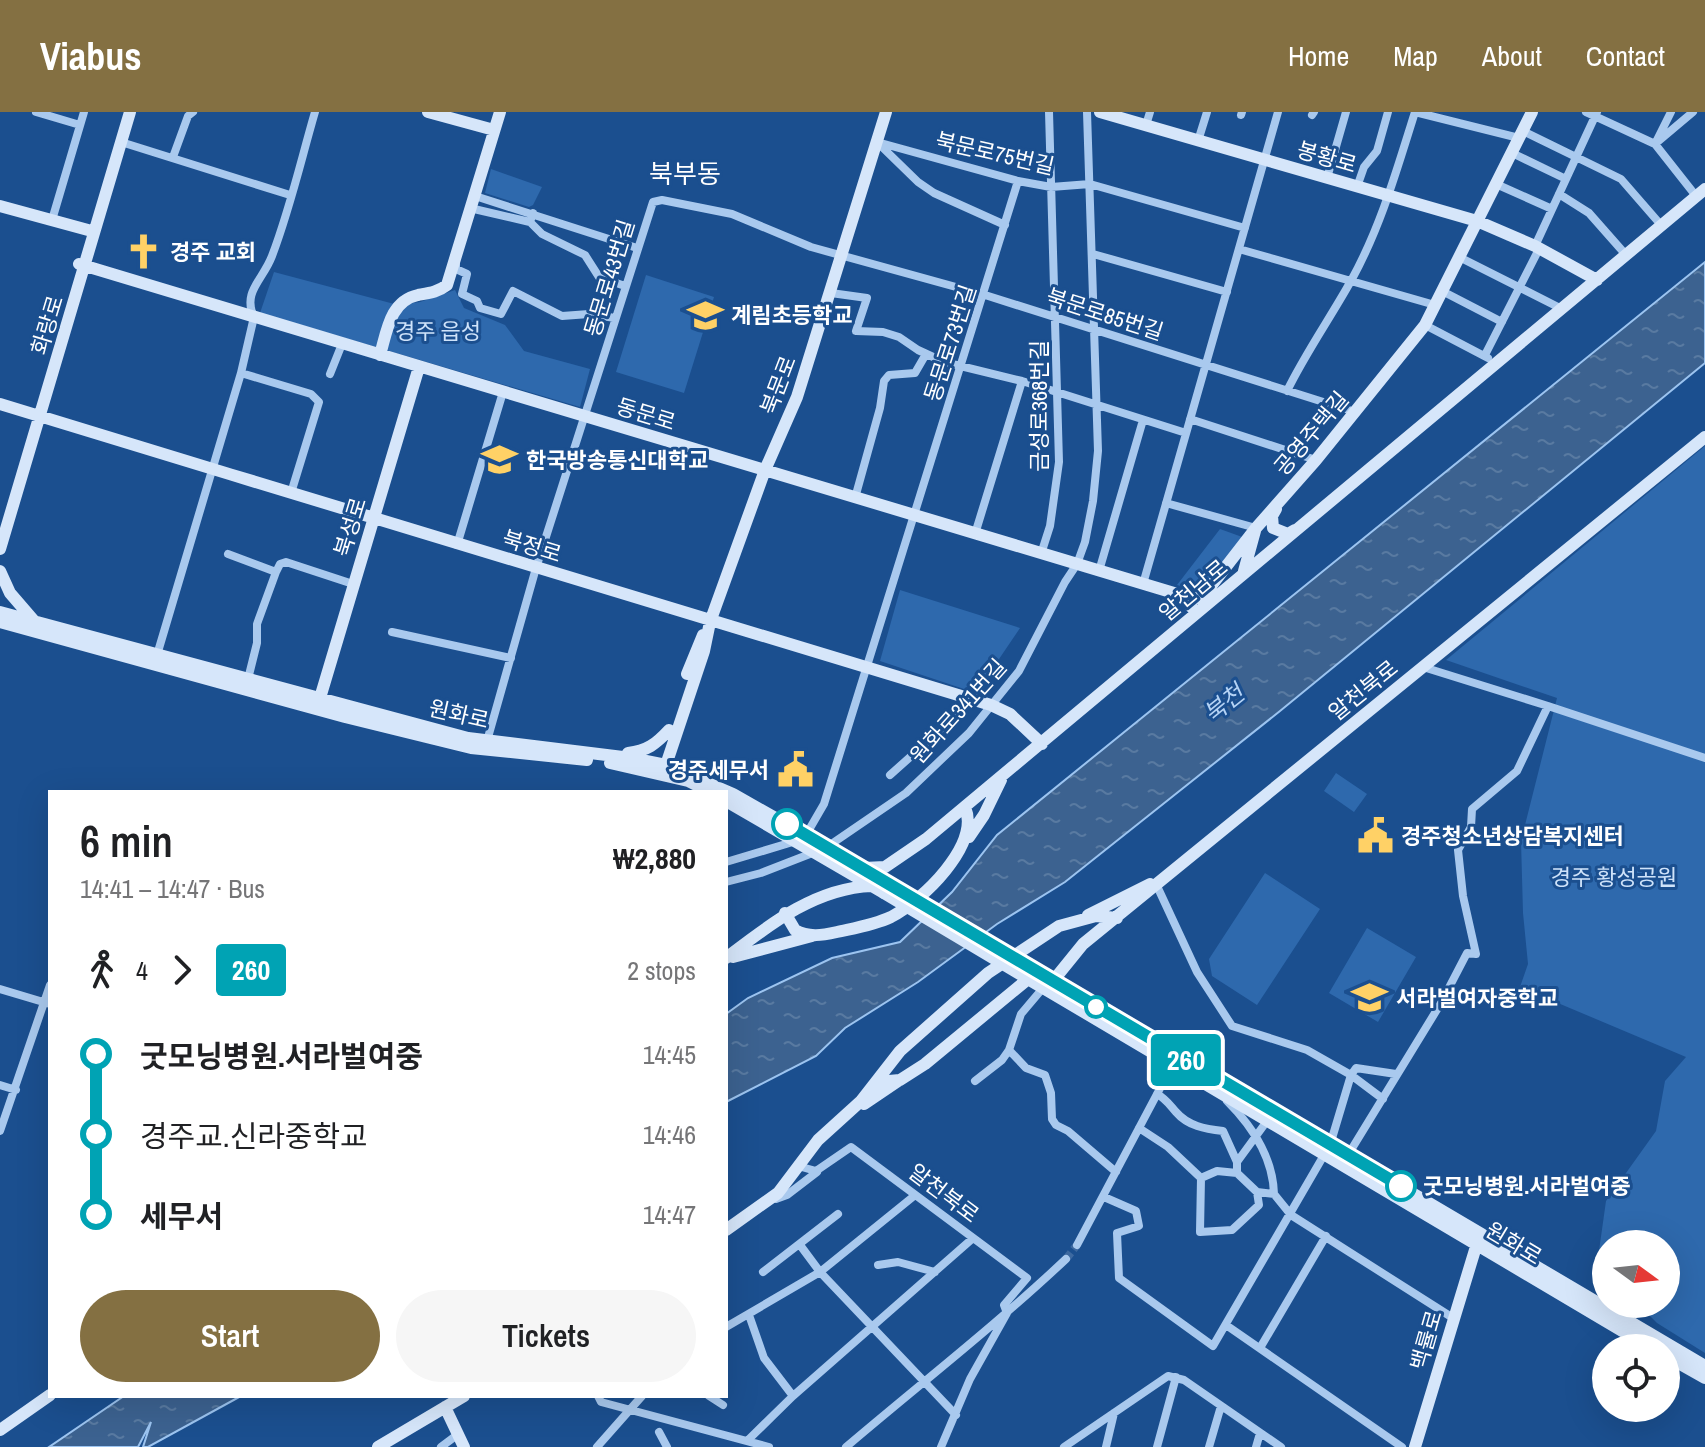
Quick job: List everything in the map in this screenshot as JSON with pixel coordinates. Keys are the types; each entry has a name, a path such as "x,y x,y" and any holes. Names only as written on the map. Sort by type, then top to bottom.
{"street":[{"path":"36,112 80,125"},
{"path":"52,220 84,112"},
{"name":"화랑로","path":"82,265 88,230 122,112"},
{"name":"화랑로","path":"0,521 130,112"},
{"path":"173,157 188,116 193,112"},
{"path":"157,655 241,373 254,317 248,305 272,256 315,112"},
{"path":"428,112 494,130"},
{"path":"380,355 398,305 407,297 447,285 500,112"},
{"name":"북문로","path":"661,769 765,470 797,397 886,112"},
{"name":"금성로368번길","path":"1041,554 1057,486 1059,393 1049,112"},
{"name":"원화로341번길","path":"728,881 761,873 821,850 906,793 969,733 1019,671 1077,564 1085,542 1096,479 1097,405 1087,112"},
{"name":"봉황로","path":"1100,112 1477,221 1597,280"},
{"path":"1146,125 1150,112"},
{"path":"1198,141 1207,112"},
{"path":"1143,584 1278,112"},
{"path":"1327,178 1346,112"},
{"path":"1357,187 1364,167 1377,151 1388,112"},
{"path":"1287,391 1352,280 1375,233 1415,112 1521,134 1576,157 1621,179 1661,225"},
{"name":"공영주택길","path":"1243,573 1256,528 1316,460 1425,325 1532,112"},
{"path":"1655,144 1671,112"},
{"path":"1655,144 1693,112"},
{"path":"1425,325 1490,359 1502,322 1520,288 1593,113 1655,144 1701,193"},
{"path":"121,142 290,195"},
{"path":"877,142 926,188 1005,225"},
{"name":"북문로75번길","path":"877,142 1018,181 1051,187 1090,184 1245,228"},
{"path":"1512,153 1566,179"},
{"name":"동문로73번길","path":"801,838 824,804 1018,181"},
{"path":"1496,184 1552,209"},
{"name":"알천남로","path":"883,881 926,839 1298,529 1490,359 1562,309 1701,193"},
{"path":"1559,194 1589,213 1626,255"},
{"path":"475,196 531,218 542,234 585,255 599,277 625,286"},
{"name":"동문로43번길","path":"487,741 536,568 653,202 662,200 732,214 841,256"},
{"path":"0,206 88,230"},
{"path":"469,213 474,209 549,221 637,248"},
{"path":"1239,249 1435,305"},
{"path":"1093,254 1227,292"},
{"name":"북문로85번길","path":"841,256 985,295 1355,412"},
{"path":"1459,257 1562,309"},
{"path":"456,258 456,269 467,274 462,294 477,301 480,308 501,314 513,291 562,316 589,314 615,318"},
{"name":"동문로","path":"82,265 1174,593 1187,601 1196,613"},
{"path":"1442,291 1502,322"},
{"path":"831,293 867,298 856,331 883,332 899,337 944,362 1022,381 1186,433"},
{"path":"330,374 342,344"},
{"path":"855,498 880,408 884,381 889,375 915,373 926,354"},
{"name":"북성로","path":"320,698 419,367"},
{"path":"241,373 317,398 319,402 291,493"},
{"path":"975,534 1022,381"},
{"path":"457,545 503,392"},
{"name":"북정로","path":"0,404 991,705 1010,714 1042,744"},
{"name":"화랑로","path":"0,549 36,415"},
{"path":"1190,419 1316,460"},
{"path":"1099,571 1143,420"},
{"name":"알천북로","path":"1048,984 1087,941 1705,437"},
{"path":"1286,495 1272,516 1271,524 1282,533 1288,534 1298,529"},
{"path":"1166,503 1256,528 1198,598 1190,599 1174,593"},
{"path":"228,554 276,572"},
{"path":"248,679 257,643 257,624 280,564 286,562 353,584"},
{"path":"0,571 10,593 35,622"},
{"name":"원화로","path":"0,612 487,741 621,756 710,787"},
{"name":"원화로","path":"0,622 471,748 661,769"},
{"path":"392,632 511,658"},
{"path":"1423,667 1705,758"},
{"path":"890,775 972,699"},
{"path":"1348,1155 1441,1003 1467,953 1476,954 1463,896 1458,850 1471,827 1472,809 1517,771 1548,706"},
{"path":"621,756 656,744 672,732 678,756 710,787"},
{"path":"728,957 867,925 904,909 936,881 979,823 1004,775"},
{"name":"원화로","path":"728,797 821,850 856,876"},
{"name":"원화로","path":"728,802 801,838"},
{"path":"962,846 968,826 965,807"},
{"path":"728,861 801,838"},
{"path":"1082,919 1175,871"},
{"path":"856,876 883,881 1028,979 1048,984"},
{"path":"728,956 785,913 856,876 883,881 1048,984"},
{"path":"1157,886 1197,972 1232,1026 1307,1050 1351,1075 1383,1099"},
{"path":"785,913 795,930 812,936"},
{"path":"728,1229 778,1193 812,1148 881,1078 911,1039 988,973 1059,926 1096,916 1117,918"},
{"path":"1082,919 1091,930 1087,941"},
{"path":"847,1114 972,1028 1028,979"},
{"path":"975,1081 1002,1060 1009,1050 1021,1014 1048,984"},
{"name":"원화로","path":"1048,984 1478,1239 1705,1366"},
{"path":"0,989 47,1003 0,1131"},
{"path":"1009,1050 1026,1068 1039,1071 1048,1080 1052,1119 1056,1125 1068,1131 1116,1172"},
{"path":"896,1057 905,1077"},
{"path":"1077,1245 1176,1060"},
{"name":"원화로","path":"1176,1060 1217,1092 1267,1121 1327,1150 1348,1155 1629,1334"},
{"path":"1104,1197 1136,1211 1139,1226 1117,1233 1119,1278 1213,1346 1327,1150 1351,1075 1356,1068 1396,1074"},
{"path":"881,1078 889,1081 905,1077"},
{"path":"0,1085 16,1090"},
{"path":"1217,1092 1256,1136 1274,1177 1274,1194 1291,1215 1453,1318"},
{"path":"1157,1094 1166,1099 1178,1115 1201,1129 1223,1131 1237,1162 1237,1173"},
{"path":"1237,1162 1267,1121"},
{"path":"1139,1128 1168,1147 1201,1178 1200,1232 1232,1230 1259,1205 1257,1192"},
{"name":"알천북로","path":"836,1158 851,1147 1027,1278 1004,1305 1007,1313"},
{"path":"812,1148 821,1160 836,1158"},
{"path":"767,1201 787,1195 836,1158"},
{"path":"798,1166 809,1171 821,1168"},
{"path":"1201,1178 1217,1171 1237,1173 1257,1192 1274,1194"},
{"path":"728,1326 820,1272 914,1196"},
{"path":"763,1272 838,1214"},
{"path":"1260,1348 1326,1236"},
{"path":"747,1441 793,1396 972,1239"},
{"name":"백률로","path":"1415,1447 1478,1239"},
{"path":"800,1245 820,1272 956,1415"},
{"path":"846,1447 1007,1313 1066,1259"},
{"path":"878,1265 898,1262 935,1272"},
{"path":"941,1447 970,1379 1007,1313"},
{"path":"749,1315 764,1358 793,1396"},
{"path":"1226,1325 1402,1447"},
{"path":"1680,1364 1705,1378"},
{"path":"1064,1447 1168,1376 1176,1377 1281,1447"},
{"path":"1157,1447 1176,1377"},
{"path":"0,1430 48,1396"},
{"path":"378,1447 461,1398"},
{"path":"599,1398 601,1402 769,1447"},
{"path":"597,1447 640,1398"},
{"path":"712,1398 723,1405"},
{"path":"1209,1447 1221,1406"},
{"path":"445,1407 464,1447"},
{"path":"1106,1447 1114,1413"},
{"path":"659,1432 667,1447"},
{"path":"1256,1447 1260,1433"},
{"path":"441,1447 457,1435"}],"green space":[{"path":"491,169 542,187 533,205 529,207 485,193"},
{"name":"경주 읍성","path":"274,272 398,305 420,302 455,290 464,308 505,325 524,351 590,369 580,407 260,313"},
{"path":"646,275 714,297 684,393 616,372"},
{"name":"경주 황성공원","path":"1705,446 1705,1353 1652,1318 1680,1318 1680,1230 1602,1230 1606,1201 1656,1131 1665,1081 1686,1057 1520,987 1528,964 1521,841 1557,698 1446,660"},
{"path":"1220,529 1245,538 1203,593 1177,585"},
{"path":"900,590 1020,628 976,693 880,661"},
{"path":"1336,773 1367,794 1354,812 1324,791"},
{"path":"1265,873 1320,909 1257,1005 1212,976 1209,959"},
{"path":"1367,928 1416,957 1378,1022 1329,993"}],"water":[{"name":"북천","path":"1705,262 1705,363 1280,711 1065,882 997,924 918,982 845,1028 816,1056 728,1101 728,1013 748,998 832,958 900,942 952,892 997,835"},
{"path":"121,1398 237,1398 148,1447 143,1447 151,1422 138,1447 49,1447"}],"tunnel":[{"path":"1066,1259 1077,1245"}],"bus line":[{"name":"260","path":"787,824 1401,1186"}],"place":[{"name":"경주 교회","path":"144,252"},
{"name":"계림초등학교","path":"705,315"},
{"name":"한국방송통신대학교","path":"500,460"},
{"name":"경주세무서","path":"795,770"},
{"name":"경주청소년상담복지센터","path":"1375,836"},
{"name":"서라벌여자중학교","path":"1370,998"},
{"name":"굿모닝병원.서라벌여중","path":"1401,1186"}],"district":[{"name":"북부동","path":"685,174"}]}
